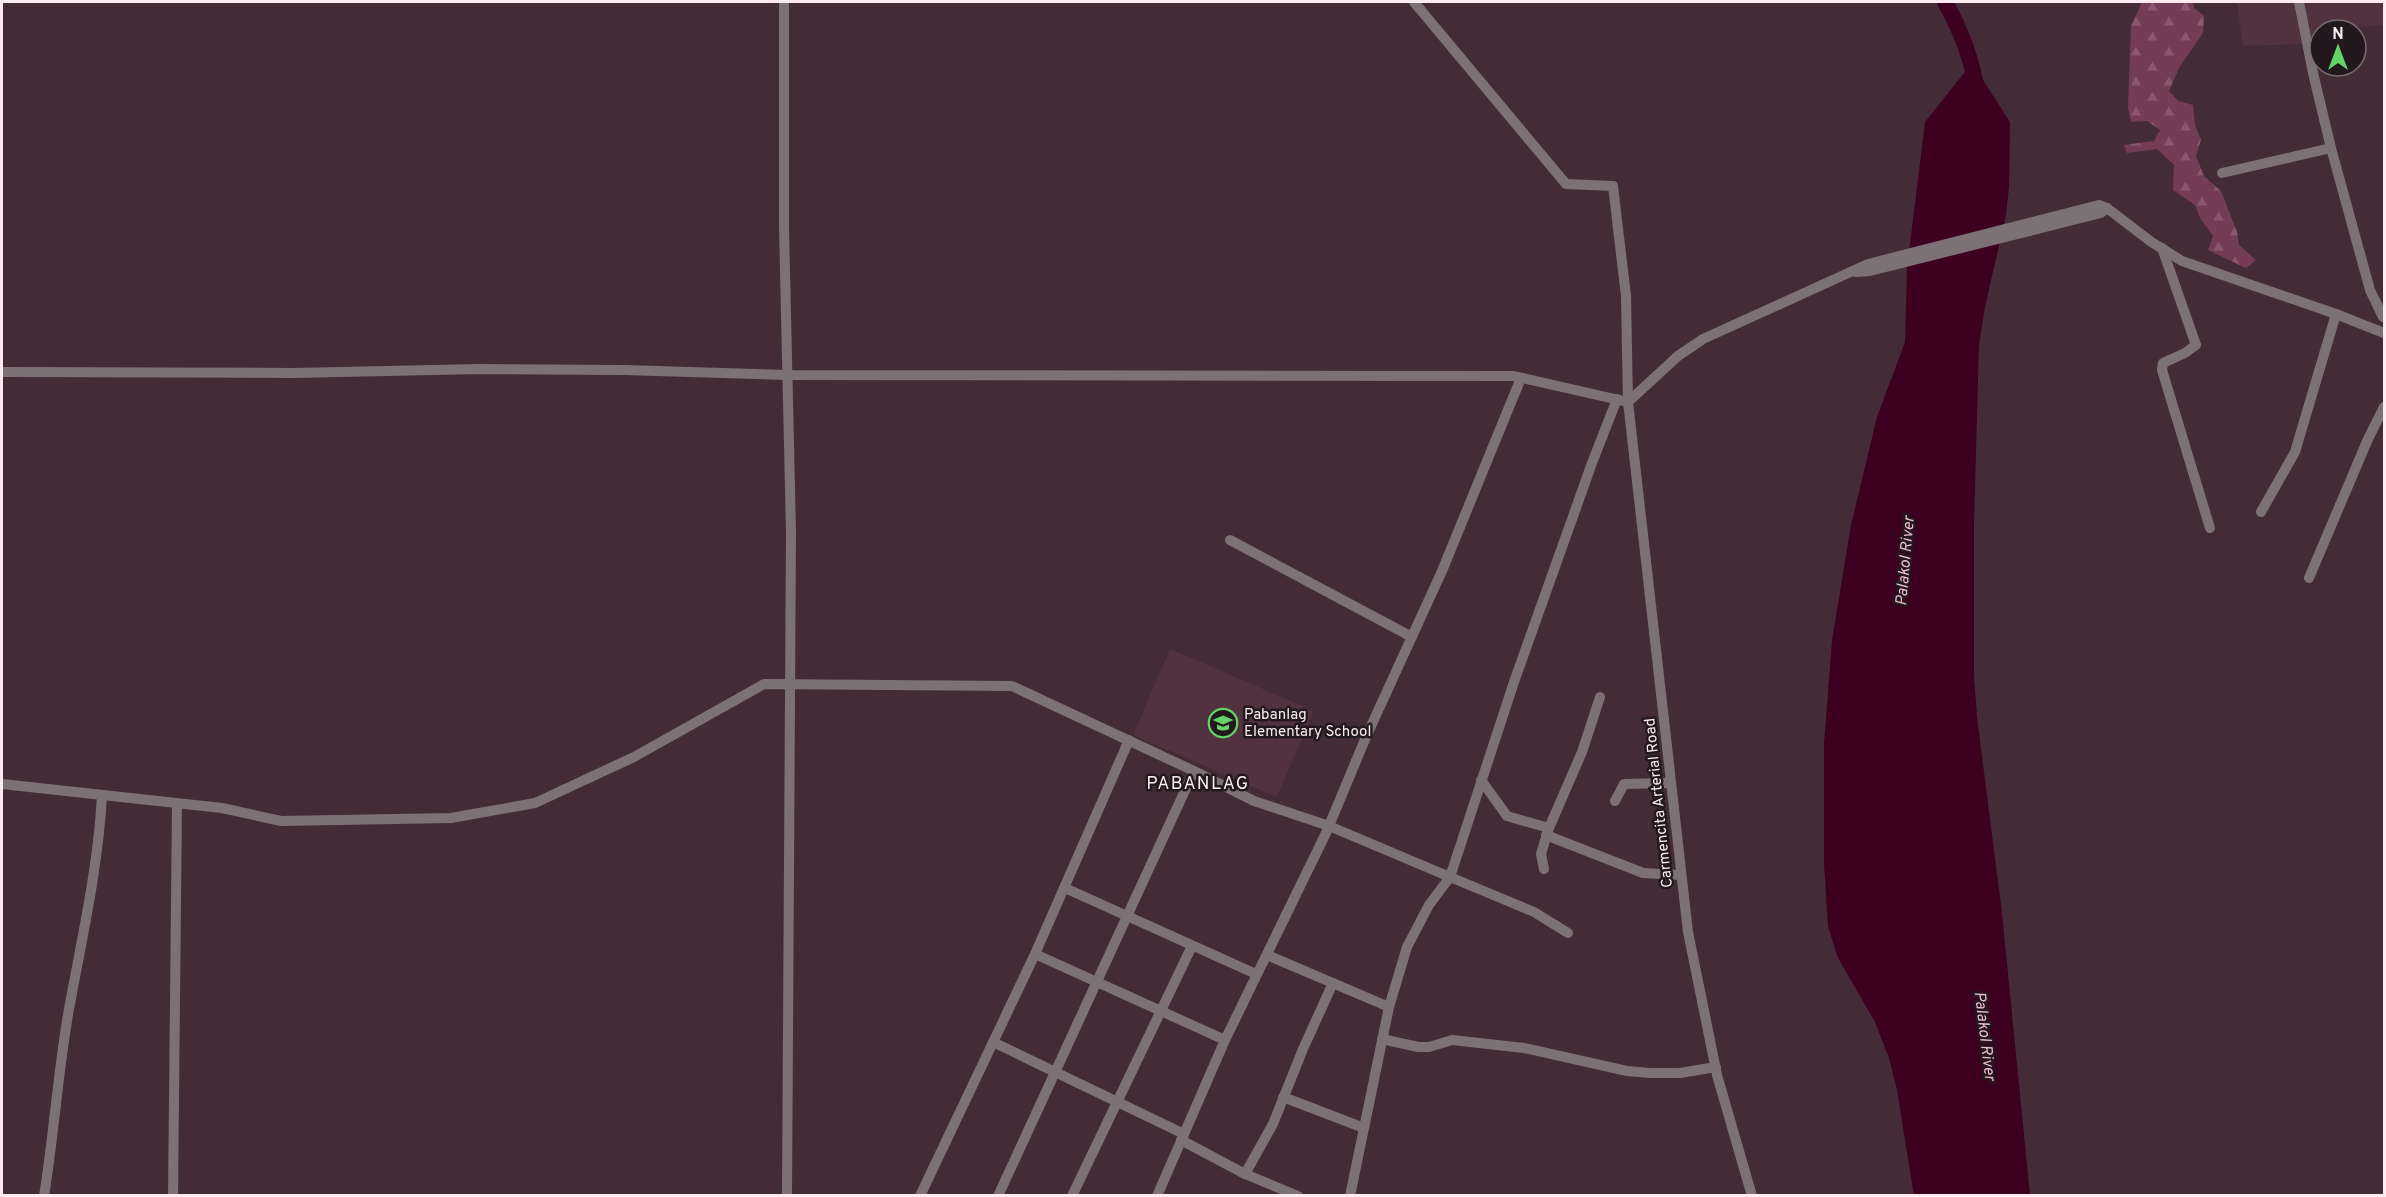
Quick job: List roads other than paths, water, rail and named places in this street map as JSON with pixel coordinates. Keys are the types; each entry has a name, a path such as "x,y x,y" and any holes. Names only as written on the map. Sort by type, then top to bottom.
{"street":[{"path":"784,2 787,375 791,532 788,1196"},
{"name":"Carmencita Arterial Road","path":"1414,2 1566,184 1613,186 1626,296 1623,400 1688,932 1716,1067 1752,1196"},
{"path":"1350,1196 1389,1007 1407,947 1429,905 1450,877 1481,780 1592,463 1623,400 1702,339 1852,273 2102,208 2182,261 2384,333 2384,313 2370,290 2331,148 2299,2"},
{"path":"2222,173 2331,148"},
{"path":"2162,248 2196,345 2163,363 2162,370 2210,528"},
{"path":"2261,512 2295,452 2336,314"},
{"path":"2,372 294,373 490,369 787,375 1521,378 1623,400"},
{"path":"1157,1196 1225,1040 1329,826 1366,737 1442,571 1521,378"},
{"path":"2309,578 2368,439 2385,407"},
{"path":"1230,540 1412,637"},
{"path":"2,784 222,808 281,821 451,819 535,803 634,757 764,684 1012,686 1254,801 1329,826 1534,912 1568,933"},
{"path":"1544,869 1541,854 1548,832 1582,752 1600,697"},
{"path":"920,1196 1035,954 1129,740"},
{"path":"998,1196 1194,771"},
{"path":"1481,780 1507,816 1643,873 1681,875"},
{"path":"1615,801 1624,784 1670,783"},
{"path":"44,1196 69,1010 93,884 102,796"},
{"path":"173,1196 177,804"},
{"path":"1065,888 1256,974"},
{"path":"1072,1196 1192,946"},
{"path":"1035,954 1225,1040"},
{"path":"1267,955 1389,1007"},
{"path":"1245,1174 1273,1124 1333,983"},
{"path":"1382,1039 1418,1047 1429,1047 1452,1040 1524,1048 1627,1071 1650,1073 1680,1073 1716,1067"},
{"path":"993,1042 1055,1071 1182,1137 1245,1174 1298,1196"},
{"path":"1283,1097 1364,1128"}],"water":[{"path":"1972,63 2010,122 2006,215 1985,307 1979,345 1974,524 1974,675 1977,717 2002,913 2030,1195 1914,1196 1897,1090 1889,1058 1875,1022 1838,958 1828,927 1824,863 1824,744 1832,640 1851,525 1877,417 1905,342 1907,268 1925,122"}],"waterway":[{"name":"Palakol River","path":"1945,2 1964,42 1976,84"}],"place":[{"name":"Pabanlag Elementary School","path":"1223,723"}],"district":[{"name":"PABANLAG","path":"1198,783"}]}
